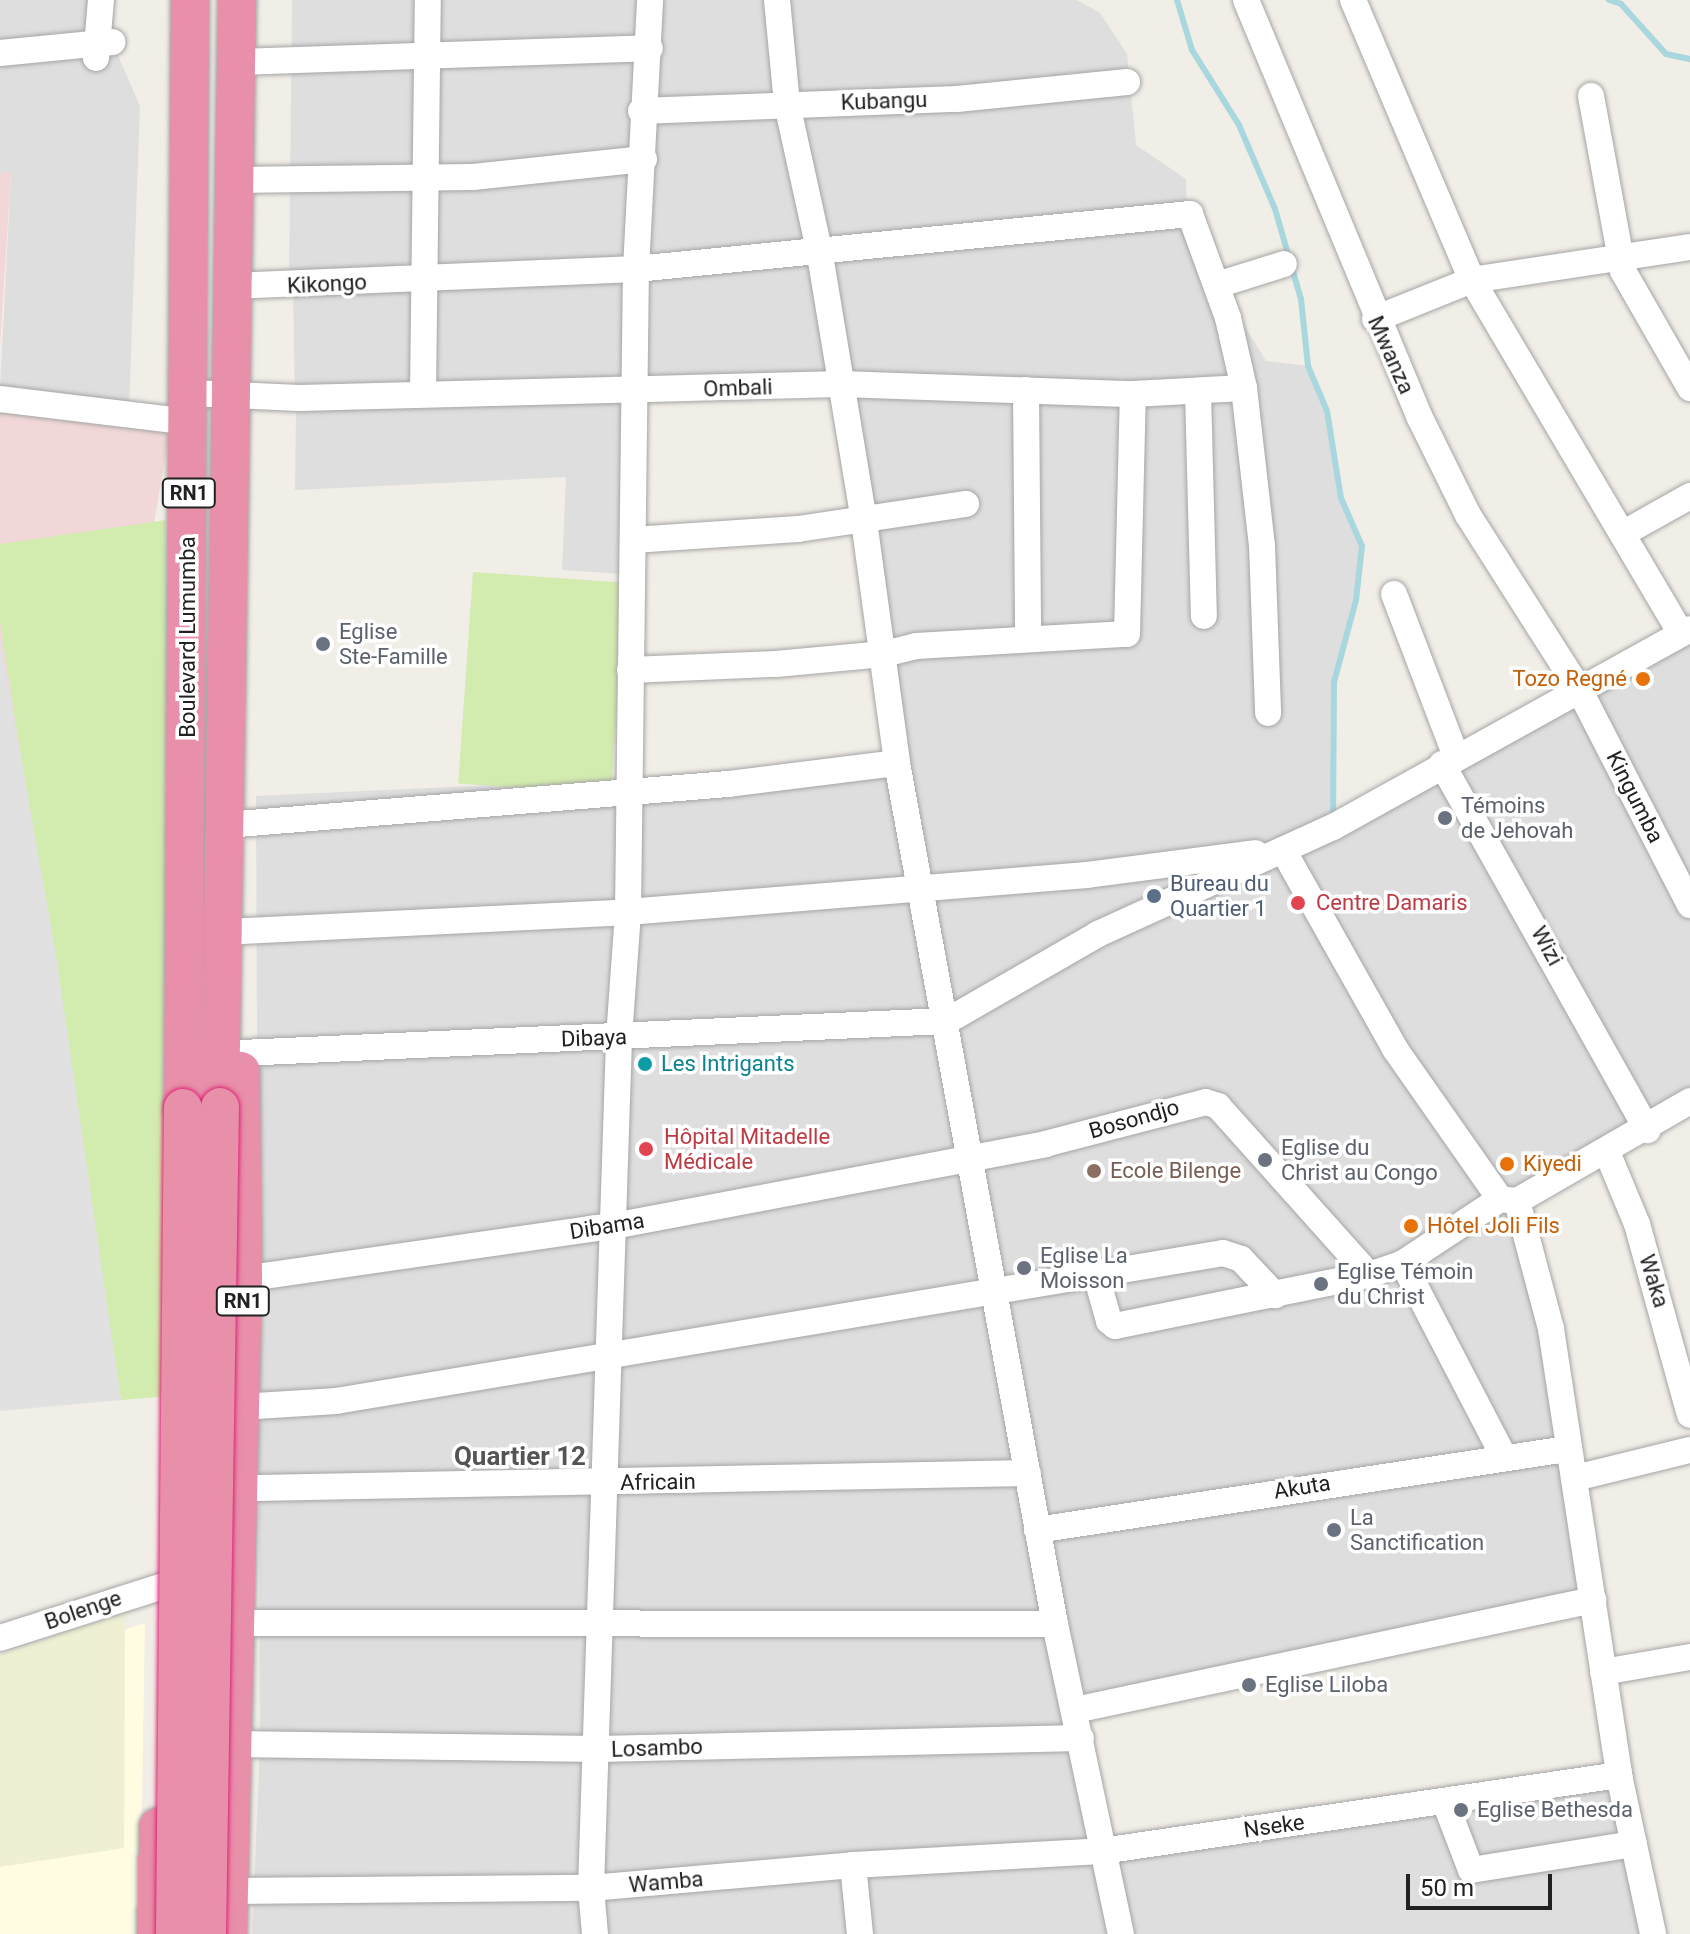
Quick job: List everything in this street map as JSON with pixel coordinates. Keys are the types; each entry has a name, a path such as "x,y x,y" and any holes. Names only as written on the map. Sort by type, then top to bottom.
{"highway":[{"name":"Boulevard Lumumba","path":"186,987 190,0"},
{"name":"Boulevard Lumumba","path":"224,983 231,180 237,0"},
{"path":"175,1934 202,1108 224,983"},
{"name":"RN1","path":"224,983 241,1053 243,1279 228,1934"},
{"path":"186,987 202,1108 207,1934"},
{"name":"RN1","path":"156,1934 166,1479 164,1074 186,987"}],"street":[{"path":"0,53 102,48 101,0"},
{"path":"423,393 421,279 426,178 428,0"},
{"path":"595,1934 591,1888 603,1620 619,1038 628,912 636,269 644,159 641,111 650,48 650,0"},
{"path":"777,0 787,104 819,249 864,521 897,763 923,889 969,1159 998,1293 1037,1530 1121,1934"},
{"name":"Mwanza","path":"1246,0 1375,319 1468,515 1579,689"},
{"path":"947,1021 1098,934 1283,850 1685,632 1472,280 1353,0"},
{"path":"236,62 291,64 427,55 650,48"},
{"name":"Kubangu","path":"641,111 957,99 1127,82"},
{"path":"1591,96 1619,257 1629,284 1690,388"},
{"path":"231,180 426,178 644,159"},
{"name":"Kikongo","path":"232,286 636,269 819,249 1087,228 1187,213 1217,285"},
{"path":"1375,319 1472,280 1690,247"},
{"path":"1268,713 1262,546 1244,388 1217,285 1284,264"},
{"name":"Ombali","path":"0,399 190,407 231,396 633,393 841,384 1133,394 1244,388"},
{"path":"1026,390 1028,639"},
{"path":"1198,392 1204,616"},
{"path":"630,670 884,654 916,646 1127,634 1133,394"},
{"path":"1624,533 1690,496"},
{"path":"633,540 864,521 966,504"},
{"name":"Wizi","path":"1394,594 1449,760 1647,1130"},
{"name":"Kingumba","path":"1579,689 1690,905"},
{"path":"226,825 897,763"},
{"path":"224,932 628,912 1087,875 1283,850"},
{"path":"1283,850 1395,1049 1508,1200 1551,1329 1619,1775 1653,1934"},
{"name":"Dibaya","path":"241,1053 947,1021"},
{"path":"1096,1275 1109,1321 1115,1326 1369,1275 1403,1263 1508,1200 1647,1130 1690,1101"},
{"name":"Bosondjo","path":"969,1159 1206,1102 1218,1106 1258,1148 1369,1275"},
{"name":"Waka","path":"1607,1152 1637,1224 1690,1415"},
{"name":"Dibama","path":"243,1279 613,1226 969,1159"},
{"path":"241,1407 336,1401 1233,1254 1275,1295"},
{"path":"1403,1263 1503,1455"},
{"name":"Akuta","path":"1037,1530 1503,1455 1567,1449"},
{"path":"1575,1478 1690,1450"},
{"name":"Africain","path":"166,1479 239,1485 607,1483 1028,1473"},
{"name":"Bolenge","path":"0,1638 165,1581 236,1564"},
{"path":"1075,1710 1593,1600"},
{"path":"163,1625 603,1620 1055,1624"},
{"path":"1603,1672 1690,1657"},
{"name":"Losambo","path":"232,1744 598,1749 1081,1738"},
{"name":"Nseke","path":"1102,1851 1619,1775"},
{"path":"1445,1802 1471,1870 1634,1844"},
{"name":"Wamba","path":"230,1891 591,1888 853,1865 1102,1851"},
{"path":"853,1865 860,1934"}],"shaded area":[{"path":"0,0 114,0 112,42 140,106 129,409 0,388 11,174 0,172"},
{"path":"292,0 1077,0 1100,13 1127,54 1136,145 1186,179 1187,213 1218,283 1266,361 1308,366 1327,411 1341,498 1362,546 1356,600 1334,682 1333,826 1690,630 1690,1099 1517,1201 1589,1597 1075,1709 1116,1934 252,1934 260,1748 256,796 620,779 893,757 841,384 427,385 421,279 289,285"},
{"path":"0,172 11,173 0,346"},
{"path":"415,284 417,383 295,385 293,286"},
{"path":"0,388 172,418 0,1396"},
{"path":"625,397 623,574 562,570 566,477 295,490 296,412"},
{"path":"0,639 56,955 121,1400 0,1411"},
{"path":"145,1623 140,1934 0,1934 0,1669"},
{"path":"1616,1779 1652,1934 1124,1934 1102,1851"}],"green space":[{"path":"166,520 169,1396 121,1400 0,622 0,544"},
{"path":"473,572 626,583 611,794 458,783"},
{"path":"125,1612 124,1848 0,1867 0,1655"}],"waterway":[{"path":"1177,0 1192,50 1239,125 1275,209 1301,299 1308,366 1327,411 1341,498 1362,546 1356,600 1334,682 1333,821"},
{"path":"1609,0 1621,4 1666,54 1690,59"}],"place":[{"name":"Eglise Ste-Famille","path":"323,644"},
{"name":"Tozo Regné","path":"1643,679"},
{"name":"Témoins de Jehovah","path":"1445,818"},
{"name":"Bureau du Quartier 1","path":"1154,896"},
{"name":"Centre Damaris","path":"1298,903"},
{"name":"Les Intrigants","path":"645,1064"},
{"name":"Hôpital Mitadelle Médicale","path":"646,1149"},
{"name":"Eglise du Christ au Congo","path":"1265,1160"},
{"name":"Kiyedi","path":"1507,1164"},
{"name":"Ecole Bilenge","path":"1094,1171"},
{"name":"Hôtel Joli Fils","path":"1411,1226"},
{"name":"Eglise La Moisson","path":"1024,1268"},
{"name":"Eglise Témoin du Christ","path":"1321,1284"},
{"name":"La Sanctification","path":"1334,1530"},
{"name":"Eglise Liloba","path":"1249,1685"},
{"name":"Eglise Bethesda","path":"1461,1810"}],"district":[{"name":"Quartier 12","path":"520,1457"}]}
